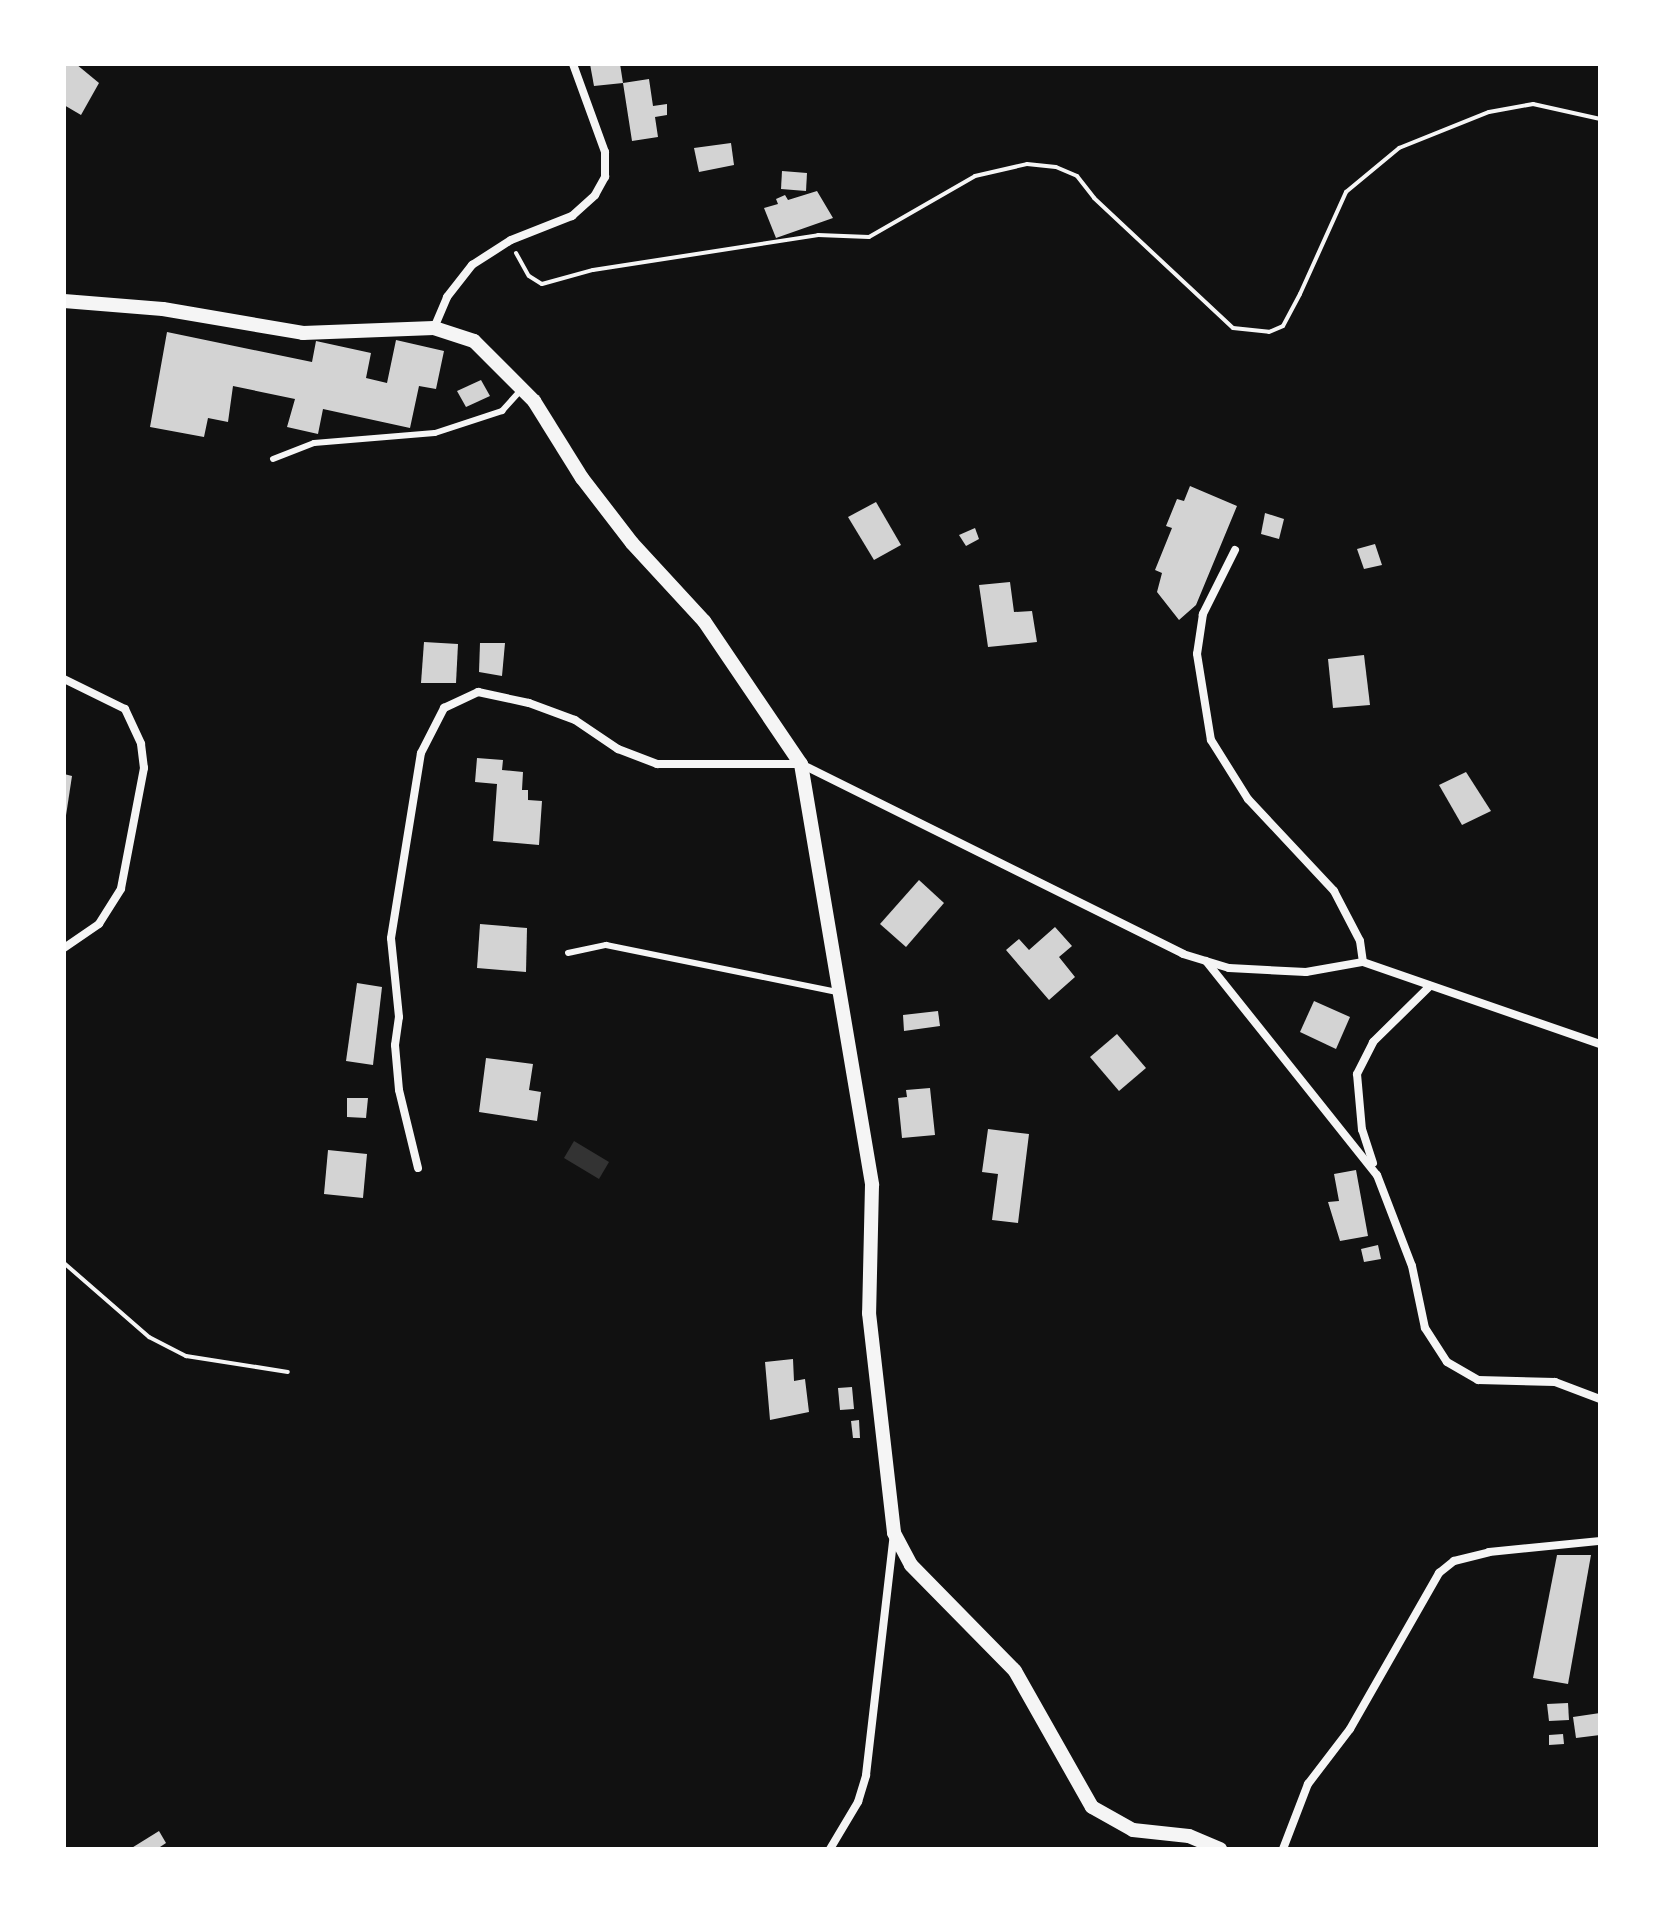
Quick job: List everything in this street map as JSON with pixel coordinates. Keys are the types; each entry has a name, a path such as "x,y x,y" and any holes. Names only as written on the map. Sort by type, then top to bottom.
{"street":[{"path":"434,328 447,297 472,265 511,240 572,216 595,195 605,177 605,152 573,64"},
{"path":"64,301 163,309 303,333 434,328 474,341 522,389 632,543 704,621 801,764 842,992 872,1185 869,1313 894,1533 866,1775 858,1802 830,1849"},
{"path":"1235,550 1203,614 1197,654 1211,740 1255,809 1334,891 1360,941 1363,962"},
{"path":"64,679 125,709 141,744 144,768 121,889 99,924 64,948"},
{"path":"418,1168 399,1090 395,1045 399,1017 391,938 421,753 444,708 478,692 500,695 575,720 618,749 676,767 801,764 1206,961 1229,968 1306,972 1363,962 1600,1044"},
{"path":"1206,961 1377,1175"},
{"path":"1430,986 1373,1042 1357,1074 1362,1130 1412,1266 1425,1328 1447,1362 1478,1380 1555,1382 1600,1399"},
{"path":"894,1533 911,1565 1015,1671 1092,1807 1133,1830 1189,1836 1220,1849"},
{"path":"1283,1849 1308,1784 1350,1729 1439,1573 1454,1561 1489,1552 1600,1541"}],"lane":[{"path":"273,459 314,443 435,433 502,411 522,389"},
{"path":"568,953 606,945 842,992"}],"path":[{"path":"511,240 529,276 542,284 554,283 593,270 818,235 869,237 975,176 1027,164 1056,167 1077,176 1094,198 1233,328 1269,332 1283,326 1346,192 1399,148 1489,112 1533,104 1600,119"},
{"path":"64,1263 149,1337 186,1356 288,1372"}],"shaded area":[{"path":"574,1141 609,1162 599,1179 564,1158"}],"building":[{"path":"64,64 76,64 99,83 81,115 64,105"},
{"path":"590,64 620,64 623,83 594,86"},
{"path":"649,79 653,106 667,104 667,115 655,117 658,137 632,141 623,83"},
{"path":"731,143 734,165 699,172 694,148"},
{"path":"782,171 807,173 806,191 781,189"},
{"path":"817,191 833,218 776,238 764,208 778,204 776,199 785,195 788,200"},
{"path":"167,332 312,362 316,341 371,353 366,378 387,383 396,340 444,351 436,389 419,386 410,428 323,409 318,434 287,427 295,399 233,386 228,422 208,418 204,437 150,427"},
{"path":"481,380 490,396 466,407 457,391"},
{"path":"1190,486 1237,506 1196,605 1179,620 1157,592 1162,573 1155,570 1172,528 1166,526 1177,499 1184,501"},
{"path":"876,502 901,545 874,560 848,517"},
{"path":"1265,513 1284,519 1279,539 1261,534"},
{"path":"975,528 979,539 966,546 959,535"},
{"path":"1375,544 1382,565 1364,569 1357,549"},
{"path":"1010,582 1014,612 1032,611 1037,642 988,647 979,585"},
{"path":"424,642 458,644 456,683 421,683"},
{"path":"480,643 505,643 502,676 479,672"},
{"path":"1364,655 1370,705 1333,708 1328,659"},
{"path":"477,758 503,760 502,770 523,772 522,790 528,790 528,800 542,801 539,845 493,841 497,784 475,782"},
{"path":"1466,772 1491,811 1462,825 1439,785"},
{"path":"64,774 72,776 65,822 64,822"},
{"path":"919,880 944,903 906,947 880,924"},
{"path":"480,924 527,928 526,972 477,968"},
{"path":"1055,927 1072,946 1059,957 1075,977 1049,1000 1006,950 1019,939 1029,950"},
{"path":"357,983 382,987 373,1065 346,1061"},
{"path":"1314,1001 1350,1017 1336,1049 1300,1032"},
{"path":"938,1011 940,1026 904,1031 903,1015"},
{"path":"1117,1034 1146,1068 1119,1091 1090,1057"},
{"path":"486,1058 533,1064 529,1090 541,1092 537,1121 479,1112"},
{"path":"930,1088 935,1135 902,1138 898,1098 907,1097 906,1090"},
{"path":"347,1098 368,1098 366,1118 347,1117"},
{"path":"988,1129 1029,1134 1018,1223 992,1220 998,1174 982,1172"},
{"path":"328,1150 367,1154 363,1198 324,1194"},
{"path":"1356,1170 1368,1236 1340,1241 1328,1202 1339,1201 1334,1174"},
{"path":"1378,1245 1381,1259 1364,1262 1361,1249"},
{"path":"793,1359 794,1381 805,1379 809,1412 770,1420 765,1362"},
{"path":"852,1387 854,1409 840,1410 838,1388"},
{"path":"859,1420 860,1438 853,1438 851,1421"},
{"path":"1557,1555 1591,1555 1568,1684 1533,1678"},
{"path":"1568,1703 1569,1720 1549,1721 1547,1704"},
{"path":"1600,1713 1600,1735 1576,1738 1573,1717"},
{"path":"1563,1734 1564,1744 1549,1745 1549,1735"},
{"path":"159,1831 166,1843 157,1849 130,1849"}]}
